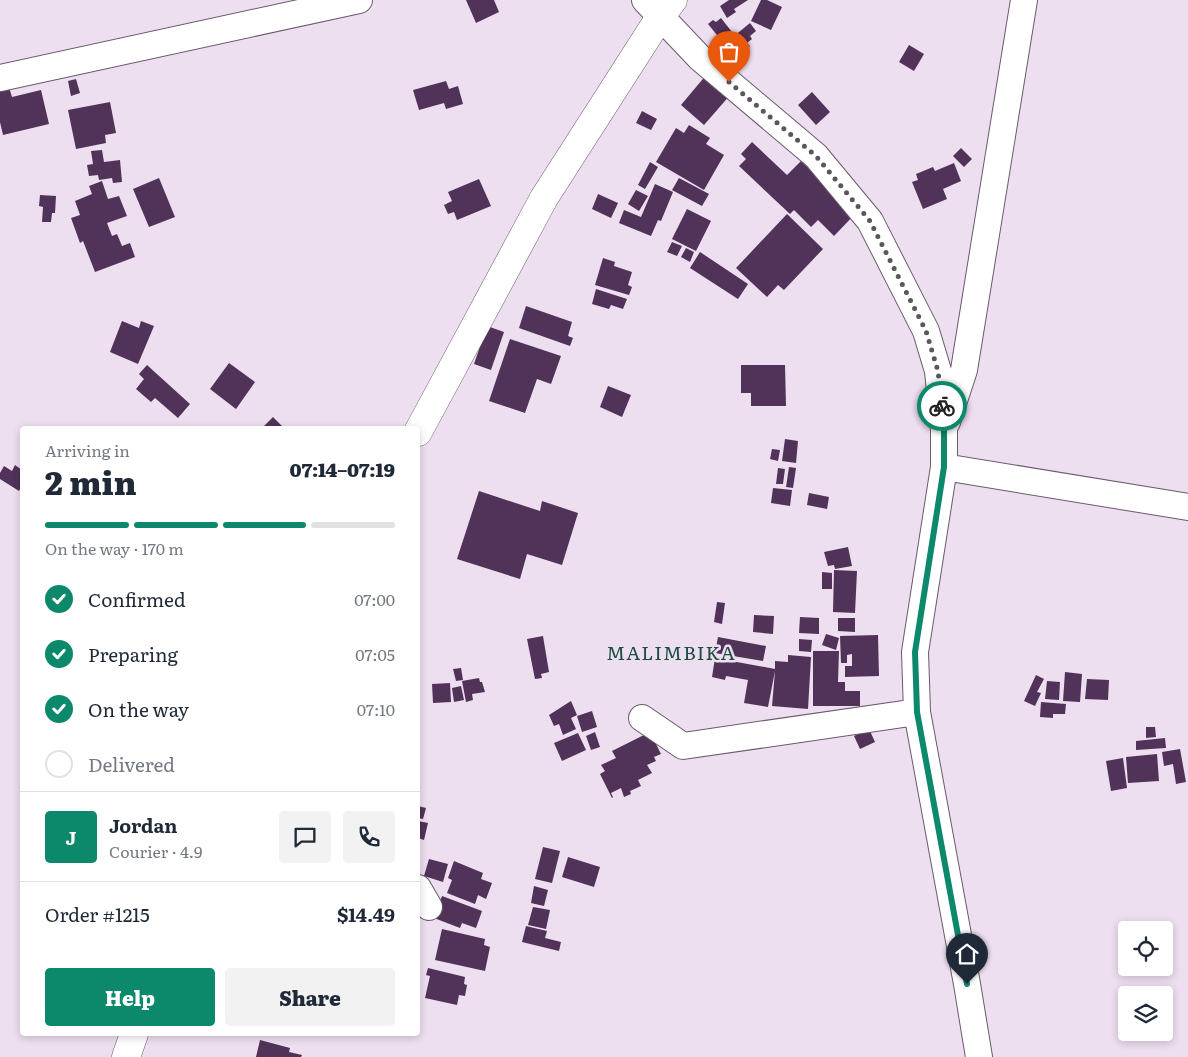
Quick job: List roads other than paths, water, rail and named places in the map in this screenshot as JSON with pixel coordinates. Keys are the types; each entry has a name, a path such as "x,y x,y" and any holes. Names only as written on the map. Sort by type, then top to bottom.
{"main road":[{"path":"420,428 544,198 659,6"},
{"path":"126,1057 133,1036"}],"street":[{"path":"0,78 359,0"},
{"path":"944,431 964,370 1024,0"},
{"path":"659,6 700,58 816,156 870,221 926,331 938,371 944,431 944,467 915,652 917,712 979,1057"},
{"path":"944,467 1188,507"},
{"path":"642,718 683,746 917,712"}],"district":[{"name":"MALIMBIKA","path":"671,653"}]}
